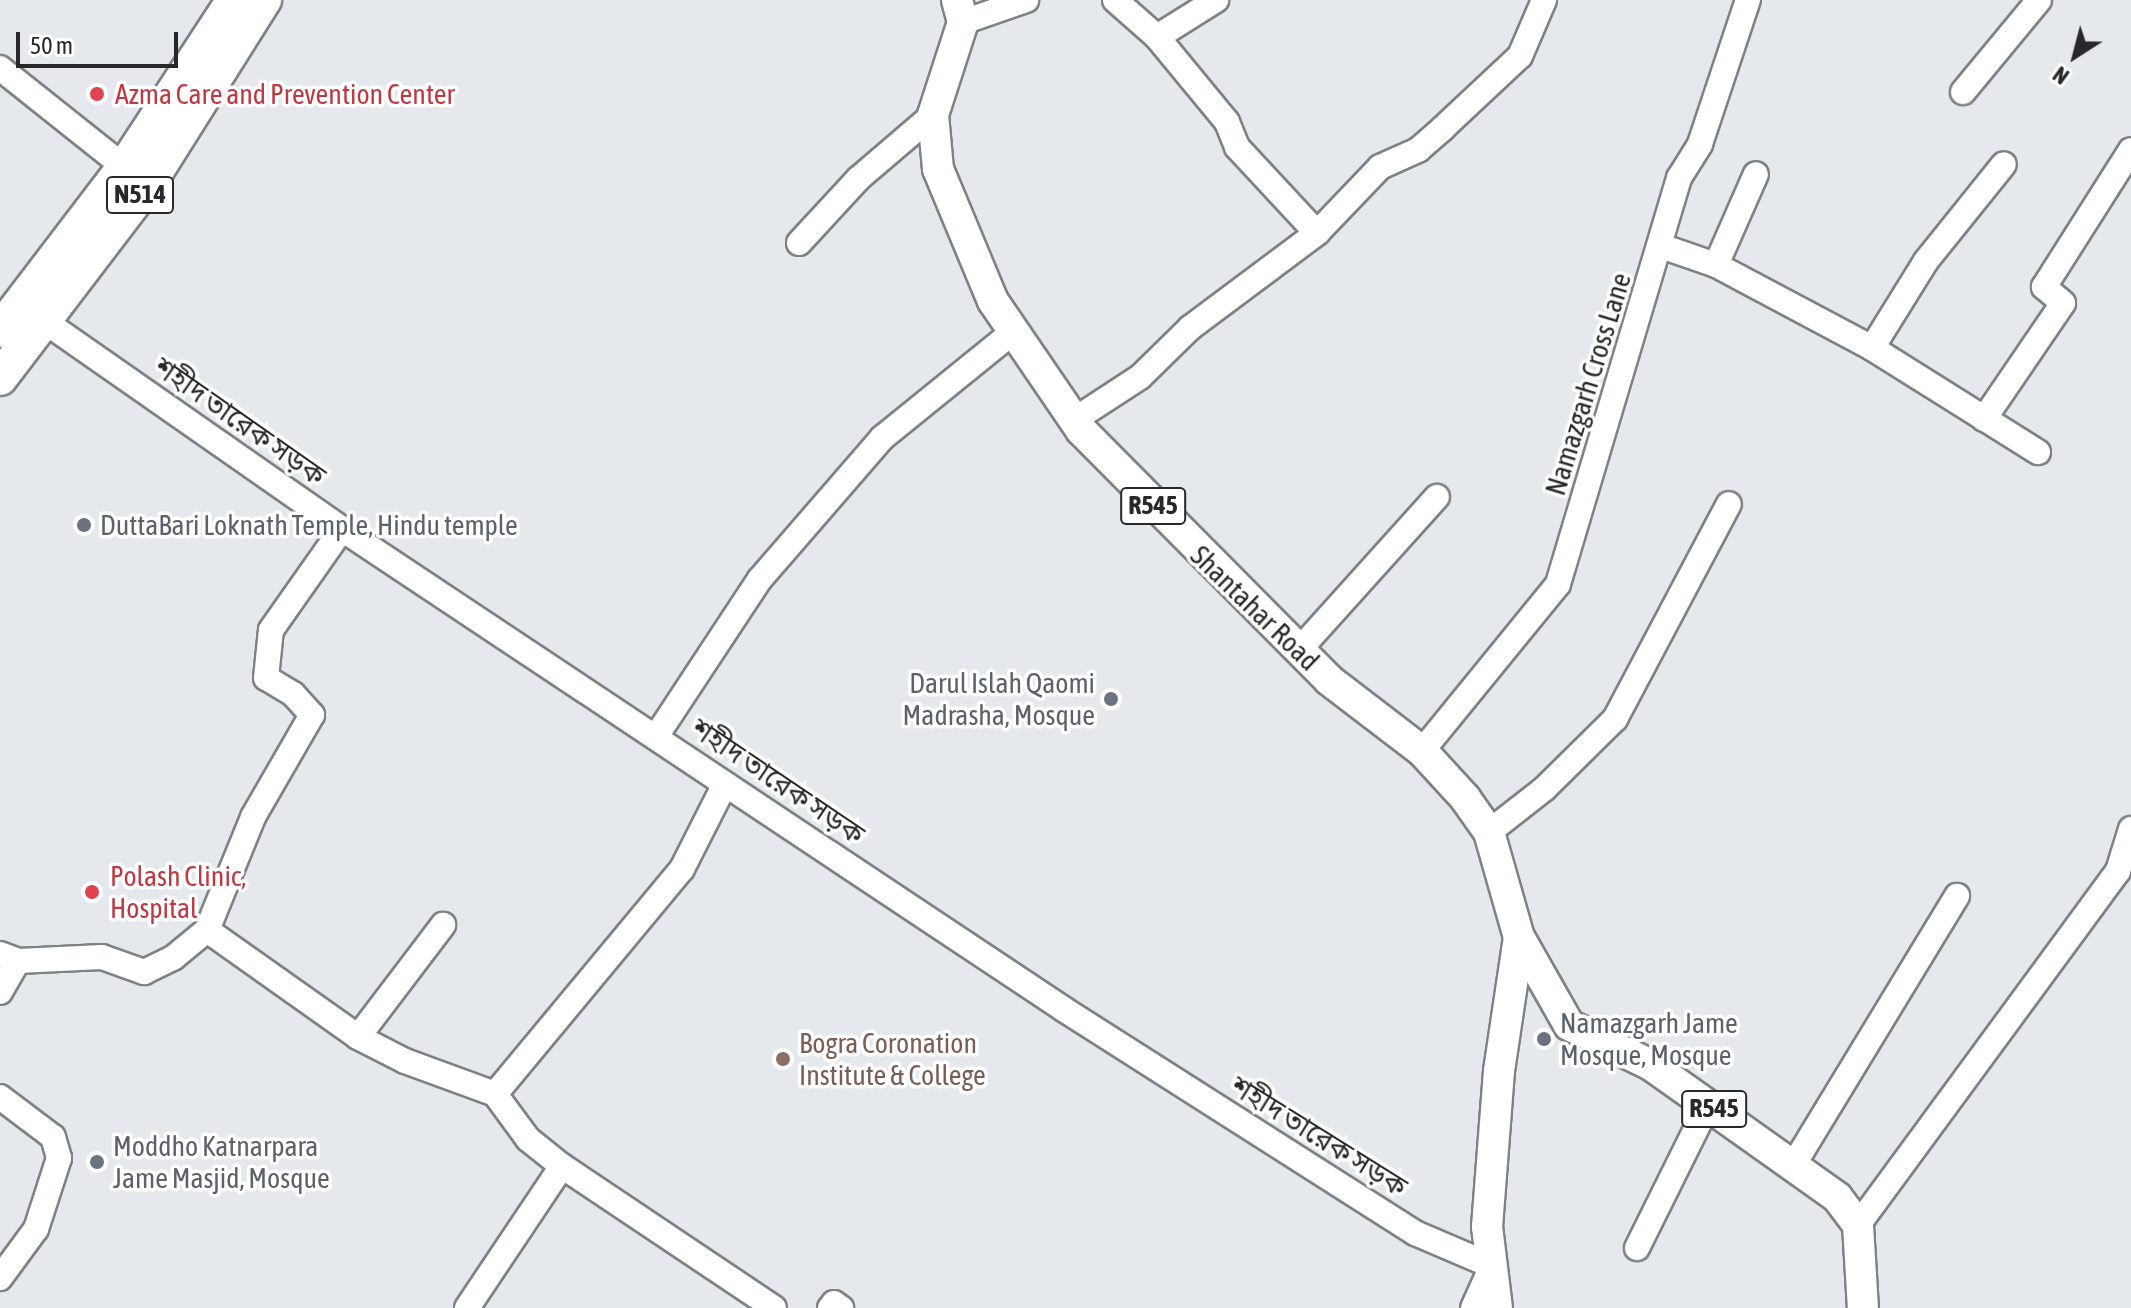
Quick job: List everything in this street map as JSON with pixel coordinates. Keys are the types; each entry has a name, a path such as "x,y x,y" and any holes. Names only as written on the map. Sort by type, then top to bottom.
{"highway":[{"name":"N514","path":"136,176 234,0"},
{"name":"N514","path":"0,378 33,312 264,0"},
{"name":"N514","path":"0,330 33,312"}],"main road":[{"name":"Shantahar Road","path":"960,11 933,115 938,169 993,301 1074,420 1191,546 1329,680 1422,751 1489,832 1519,937"},
{"path":"1497,1308 1487,1227 1506,1032 1519,937"},
{"name":"R545","path":"1519,937 1569,1025 1651,1065 1837,1197 1858,1225"},
{"path":"1506,1032 1528,1012 1569,1025"},
{"path":"1858,1225 1863,1308"}],"street":[{"path":"960,11 1026,0"},
{"path":"1115,0 1157,37 1227,122 1237,147 1317,233"},
{"path":"1157,37 1216,0"},
{"path":"1074,420 1140,377 1190,328 1317,233 1380,167 1418,150 1520,56 1544,0"},
{"name":"Namazgarh Cross Lane","path":"1422,751 1558,584 1679,178 1700,144 1748,0"},
{"path":"1963,92 2039,0"},
{"path":"0,68 136,176"},
{"path":"799,243 858,179 933,115"},
{"path":"1984,419 2063,303 2044,287 2131,150"},
{"path":"1872,348 1926,261 2004,164"},
{"path":"1716,265 1756,174"},
{"path":"1661,246 1716,265 1872,348 2038,452"},
{"name":"শহীদ তারেক সড়ক","path":"33,312 342,529 657,735 725,784 1415,1233 1492,1266"},
{"path":"657,735 760,579 882,438 1013,332"},
{"path":"1299,650 1437,497"},
{"path":"1489,832 1544,789 1615,719 1729,504"},
{"path":"0,992 9,958 102,957 144,972 173,958 207,930 253,817 312,715 293,694 266,678 271,630 342,529"},
{"path":"495,1094 682,869 725,784"},
{"path":"1858,1225 2118,871 2131,829"},
{"path":"1794,1164 1957,896"},
{"path":"358,1037 443,925"},
{"path":"207,930 358,1037 405,1061 495,1094 528,1139 562,1166 774,1308"},
{"path":"0,1097 53,1137 59,1158 36,1229 0,1278"},
{"path":"1637,1248 1708,1105"},
{"path":"467,1308 562,1166"},
{"path":"1473,1308 1492,1266"},
{"path":"830,1308 834,1303 841,1308"}],"place":[{"name":"Azma Care and Prevention Center","path":"97,94"},
{"name":"DuttaBari Loknath Temple, Hindu temple","path":"84,525"},
{"name":"Darul Islah Qaomi Madrasha, Mosque","path":"1111,699"},
{"name":"Polash Clinic, Hospital","path":"92,892"},
{"name":"Namazgarh Jame Mosque, Mosque","path":"1544,1039"},
{"name":"Bogra Coronation Institute & College","path":"783,1059"},
{"name":"Moddho Katnarpara Jame Masjid, Mosque","path":"97,1162"}]}
